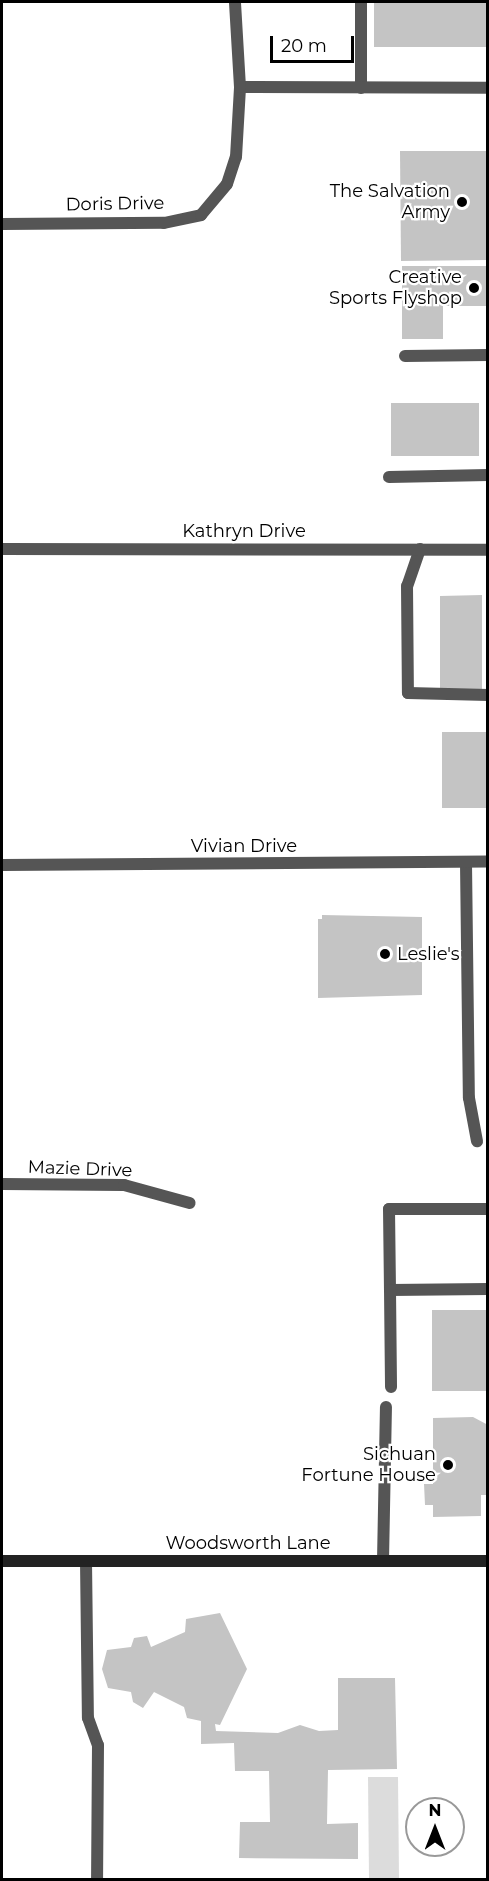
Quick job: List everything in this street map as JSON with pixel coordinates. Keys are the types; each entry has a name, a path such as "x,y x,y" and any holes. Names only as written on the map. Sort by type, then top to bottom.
{"street":[{"name":"Doris Drive","path":"2,224 164,223 201,214 227,184 236,157 240,87 235,2"},
{"path":"361,2 361,88"},
{"path":"240,87 488,88"},
{"path":"405,356 488,355"},
{"path":"389,477 488,475"},
{"name":"Kathryn Drive","path":"2,549 488,550"},
{"path":"420,549 407,586 408,693 488,695"},
{"name":"Vivian Drive","path":"2,865 488,862"},
{"path":"466,863 469,1098 477,1141"},
{"name":"Mazie Drive","path":"2,1184 124,1185 190,1203"},
{"path":"391,1387 389,1209 488,1209"},
{"path":"390,1290 488,1289"},
{"path":"383,1561 386,1407"},
{"name":"Woodsworth Lane","path":"4,1560 488,1561"},
{"path":"86,1561 88,1718 98,1746 97,1880"}],"shaded area":[{"path":"368,1777 398,1777 399,1878 369,1878"},
{"path":"244,1878 360,1878 360,1879 244,1880"}],"building":[{"path":"374,2 488,2 488,47 374,47"},
{"path":"400,151 488,151 488,260 401,261"},
{"path":"402,266 488,266 488,306 443,306 443,339 402,339"},
{"path":"391,403 479,403 479,456 391,456"},
{"path":"482,595 482,690 440,690 440,596"},
{"path":"442,732 486,732 486,808 442,808"},
{"path":"322,915 422,917 422,995 318,998 318,919 322,919"},
{"path":"432,1310 488,1310 488,1391 432,1391"},
{"path":"473,1417 488,1425 488,1495 481,1495 481,1516 433,1517 433,1505 425,1505 424,1484 433,1484 433,1418"},
{"path":"220,1613 247,1669 220,1725 215,1724 216,1731 278,1733 300,1725 319,1731 338,1730 338,1678 395,1678 397,1769 328,1770 327,1824 358,1823 358,1859 239,1858 240,1822 270,1822 269,1771 235,1771 234,1743 201,1744 201,1721 187,1718 184,1707 154,1692 143,1708 133,1702 131,1692 108,1688 102,1669 107,1650 131,1647 134,1638 147,1636 151,1647 185,1632 186,1619"}],"place":[{"name":"The Salvation Army","path":"462,202"},
{"name":"Creative Sports Flyshop","path":"474,288"},
{"name":"Leslie's","path":"385,954"},
{"name":"Sichuan Fortune House","path":"448,1465"}]}
